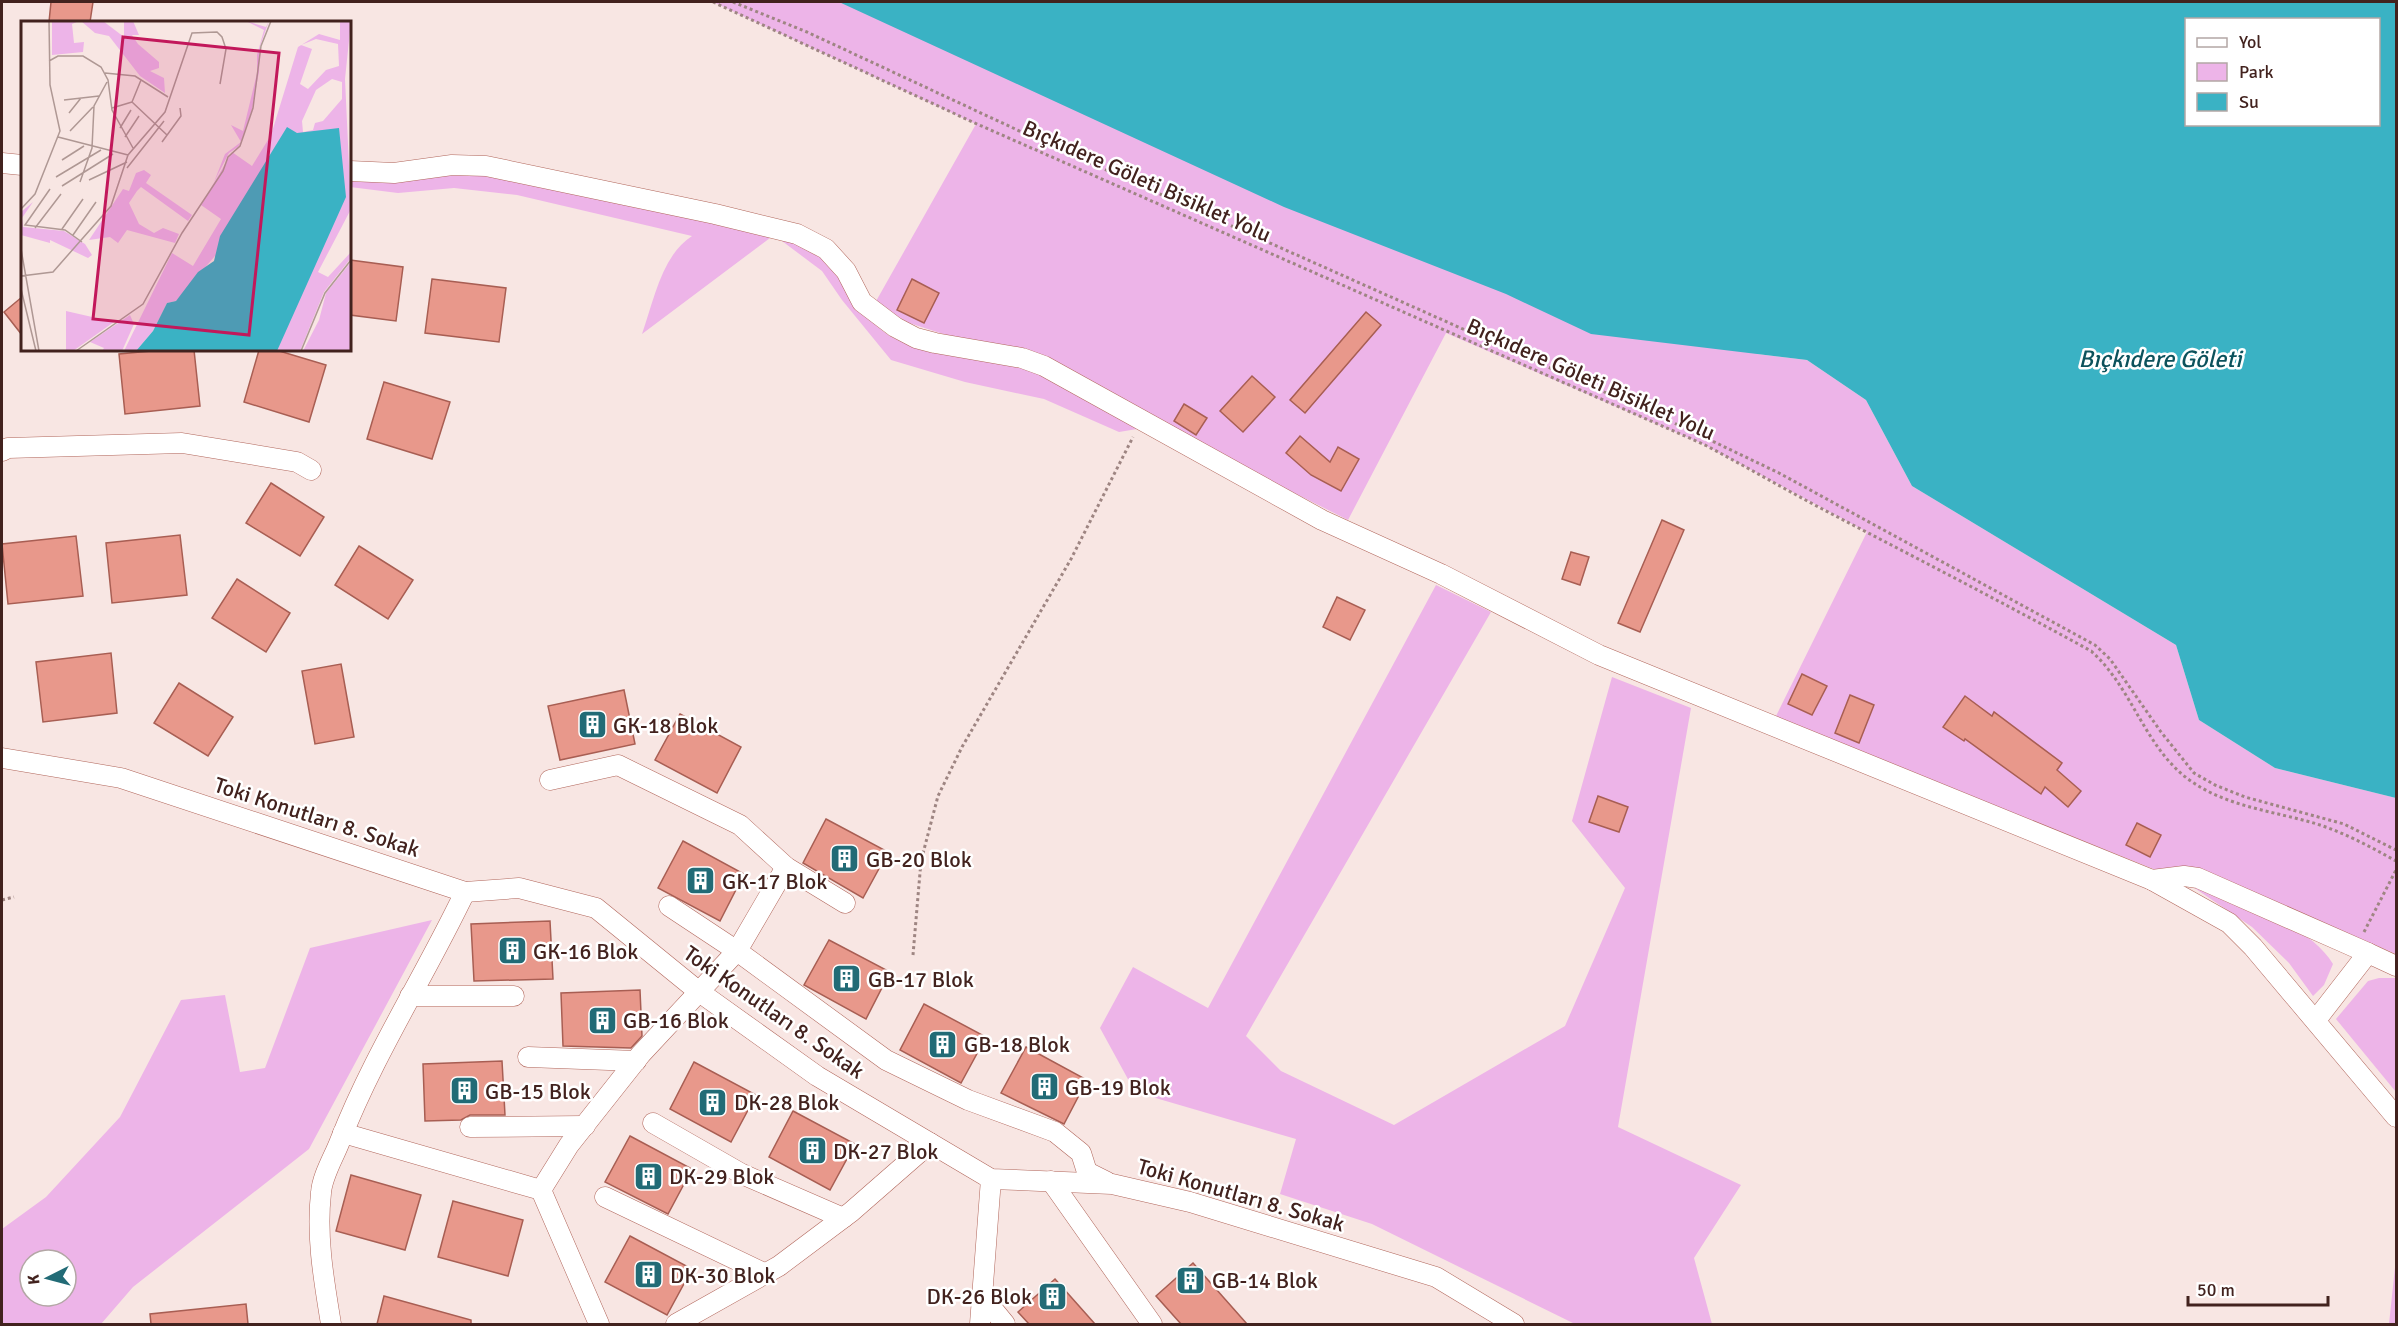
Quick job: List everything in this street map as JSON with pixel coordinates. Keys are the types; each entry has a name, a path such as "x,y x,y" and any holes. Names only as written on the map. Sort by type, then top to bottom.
{"street":[{"path":"2,163 21,165"},
{"path":"351,171 394,173 452,165 486,166 659,201 797,234 826,249 846,272 862,303 895,327 916,338 1022,358 1044,366 1322,520 1441,574 1599,655 2152,880 2229,923 2278,974 2397,1117"},
{"path":"2,451 8,448 182,443 297,462 311,470"},
{"name":"Toki Konutları 8. Sokak","path":"2,758 121,778 465,892 519,888 596,908 698,991 817,1076 991,1179 1112,1184 1190,1202 1436,1277 1514,1324"},
{"path":"550,780 618,765 740,825 786,867 845,903"},
{"path":"541,1190 585,1126 636,1061 737,951 786,867"},
{"path":"2152,880 2184,876 2198,878 2397,966"},
{"path":"331,1324 321,1264 321,1190 359,1094 410,996 437,952 465,892"},
{"path":"669,906 737,951 886,1060 968,1100 1055,1132 1081,1153 1087,1172 1112,1184"},
{"path":"2316,1020 2362,951"},
{"path":"410,996 514,996"},
{"path":"528,1058 636,1061"},
{"path":"653,1123 742,1174 843,1218"},
{"path":"470,1127 585,1126"},
{"path":"343,1133 541,1190"},
{"path":"676,1324 766,1274 843,1218 930,1143"},
{"path":"980,1324 991,1179"},
{"path":"1051,1181 1152,1324"},
{"path":"541,1190 598,1324"},
{"path":"605,1197 766,1274"},
{"path":"982,1296 1005,1324"}],"path":[{"name":"Bıçkıdere Göleti Bisiklet Yolu","path":"713,2 977,124 1702,444 1753,470 2091,651 2106,664 2162,753 2181,773 2203,788 2257,809 2321,825 2357,840 2397,861"},
{"path":"733,2 807,32 1041,141 1694,432 1779,473 2096,645 2110,659 2161,732 2194,773 2215,785 2245,797 2344,824 2397,850"},
{"path":"913,956 921,861 938,796 962,747 1071,560 1142,421"},
{"path":"2362,951 2397,870"},
{"path":"2,900 14,897"}],"green space":[{"path":"713,2 1872,2 1757,354 1807,360 1866,400 1912,486 2176,645 2199,720 2275,768 2396,798 2396,954 2234,885 2161,872 1775,718 1867,532 1703,444 1446,333 1348,520 1167,429 959,339 909,323 875,303 976,124"},
{"path":"457,173 541,182 782,236 807,246 819,255 839,277 866,314 887,334 900,341 932,351 1001,362 1032,370 1078,392 1137,429 1119,432 1044,399 965,382 891,360 842,300 822,271 774,235 642,334 666,266 682,244 692,236 517,195 454,188 398,193 351,187 351,179 372,181"},
{"path":"1436,585 1491,612 1246,1036 1281,1071 1394,1125 1565,1026 1625,888 1572,821 1612,677 1691,708 1618,1127 1741,1185 1694,1258 1712,1324 1575,1324 1372,1224 1280,1194 1296,1139 1135,1092 1100,1028 1133,967 1208,1008"},
{"path":"2194,884 2270,916 2307,937 2333,964 2324,985 2313,996 2289,963 2252,927 2193,887"},
{"path":"432,920 309,1149 133,1287 101,1324 2,1324 2,1229 46,1197 120,1117 181,1000 225,995 240,1072 265,1068 310,948"},
{"path":"2379,978 2396,978 2396,1092 2336,1019 2368,981"},
{"path":"2396,1258 2396,1324 2389,1324"}],"water":[{"name":"Bıçkıdere Göleti","path":"839,2 2396,2 2396,798 2275,768 2199,720 2176,645 1912,486 1866,400 1807,360 1591,334 1506,294 1284,207"}],"building":[{"path":"51,2 93,2 90,21 49,21"},
{"path":"351,260 403,267 396,321 351,315"},
{"path":"432,279 506,288 499,342 425,333"},
{"path":"912,279 939,293 924,323 897,310"},
{"path":"21,298 21,334 4,312"},
{"path":"1366,312 1381,325 1305,413 1290,400"},
{"path":"194,351 200,406 125,414 119,354"},
{"path":"259,351 279,351 326,365 309,422 244,402"},
{"path":"1252,376 1275,397 1243,432 1220,411"},
{"path":"384,382 450,402 432,459 367,439"},
{"path":"1184,404 1207,418 1196,435 1174,421"},
{"path":"1300,436 1330,462 1338,447 1359,459 1341,491 1311,475 1286,453"},
{"path":"271,483 324,517 300,556 246,523"},
{"path":"1662,520 1684,530 1640,632 1618,623"},
{"path":"180,535 187,595 112,603 106,543"},
{"path":"76,536 83,596 8,604 2,544"},
{"path":"359,546 413,580 388,619 335,585"},
{"path":"1571,552 1589,557 1580,585 1562,579"},
{"path":"237,579 290,613 266,652 212,618"},
{"path":"1337,597 1365,610 1350,640 1323,627"},
{"path":"111,653 117,713 43,722 36,662"},
{"path":"341,664 354,737 315,744 302,671"},
{"path":"1802,674 1827,686 1812,715 1788,704"},
{"path":"179,683 233,717 208,756 154,723"},
{"name":"GK-18 Blok","path":"624,690 635,744 560,760 548,706"},
{"path":"1850,695 1874,705 1859,743 1835,733"},
{"path":"1965,696 1992,716 1994,712 2062,763 2057,770 2081,791 2068,807 2045,787 2041,794 1965,739 1964,741 1943,727"},
{"path":"680,714 741,747 717,793 655,760"},
{"path":"1598,796 1628,807 1619,832 1589,822"},
{"name":"GB-20 Blok","path":"826,819 888,852 863,898 803,863"},
{"path":"2137,823 2161,835 2150,857 2126,845"},
{"name":"GK-17 Blok","path":"683,841 744,874 720,921 658,888"},
{"name":"GK-16 Blok","path":"550,921 553,979 474,981 471,924"},
{"name":"GB-17 Blok","path":"829,940 890,972 866,1019 804,985"},
{"name":"GB-16 Blok","path":"640,990 642,1036 631,1048 563,1046 561,993"},
{"name":"GB-18 Blok","path":"924,1004 986,1037 961,1083 900,1050"},
{"name":"GB-19 Blok","path":"1026,1047 1087,1080 1064,1124 1001,1093"},
{"name":"GB-15 Blok","path":"502,1061 505,1115 470,1115 461,1120 425,1121 423,1064"},
{"name":"DK-28 Blok","path":"694,1062 756,1095 731,1142 670,1109"},
{"name":"DK-27 Blok","path":"793,1111 855,1144 830,1190 769,1157"},
{"name":"DK-29 Blok","path":"630,1136 692,1169 668,1214 605,1182"},
{"path":"351,1175 421,1195 405,1250 336,1231"},
{"path":"453,1201 523,1220 508,1276 438,1257"},
{"name":"DK-30 Blok","path":"630,1236 692,1269 667,1315 605,1282"},
{"name":"GB-14 Blok","path":"1193,1263 1247,1324 1181,1324 1156,1296"},
{"name":"DK-26 Blok","path":"1055,1279 1095,1324 1029,1324 1018,1312"},
{"path":"384,1296 471,1320 471,1324 377,1324"},
{"path":"246,1304 248,1324 151,1324 150,1314"}],"place":[{"name":"GK-18 Blok","path":"592,725"},
{"name":"GB-20 Blok","path":"845,859"},
{"name":"GK-17 Blok","path":"701,881"},
{"name":"GK-16 Blok","path":"512,951"},
{"name":"GB-17 Blok","path":"847,979"},
{"name":"GB-16 Blok","path":"602,1020"},
{"name":"GB-18 Blok","path":"943,1044"},
{"name":"GB-19 Blok","path":"1044,1087"},
{"name":"GB-15 Blok","path":"464,1091"},
{"name":"DK-28 Blok","path":"713,1102"},
{"name":"DK-27 Blok","path":"812,1151"},
{"name":"DK-29 Blok","path":"648,1176"},
{"name":"DK-30 Blok","path":"649,1275"},
{"name":"GB-14 Blok","path":"1191,1280"},
{"name":"DK-26 Blok","path":"1053,1296"}]}
